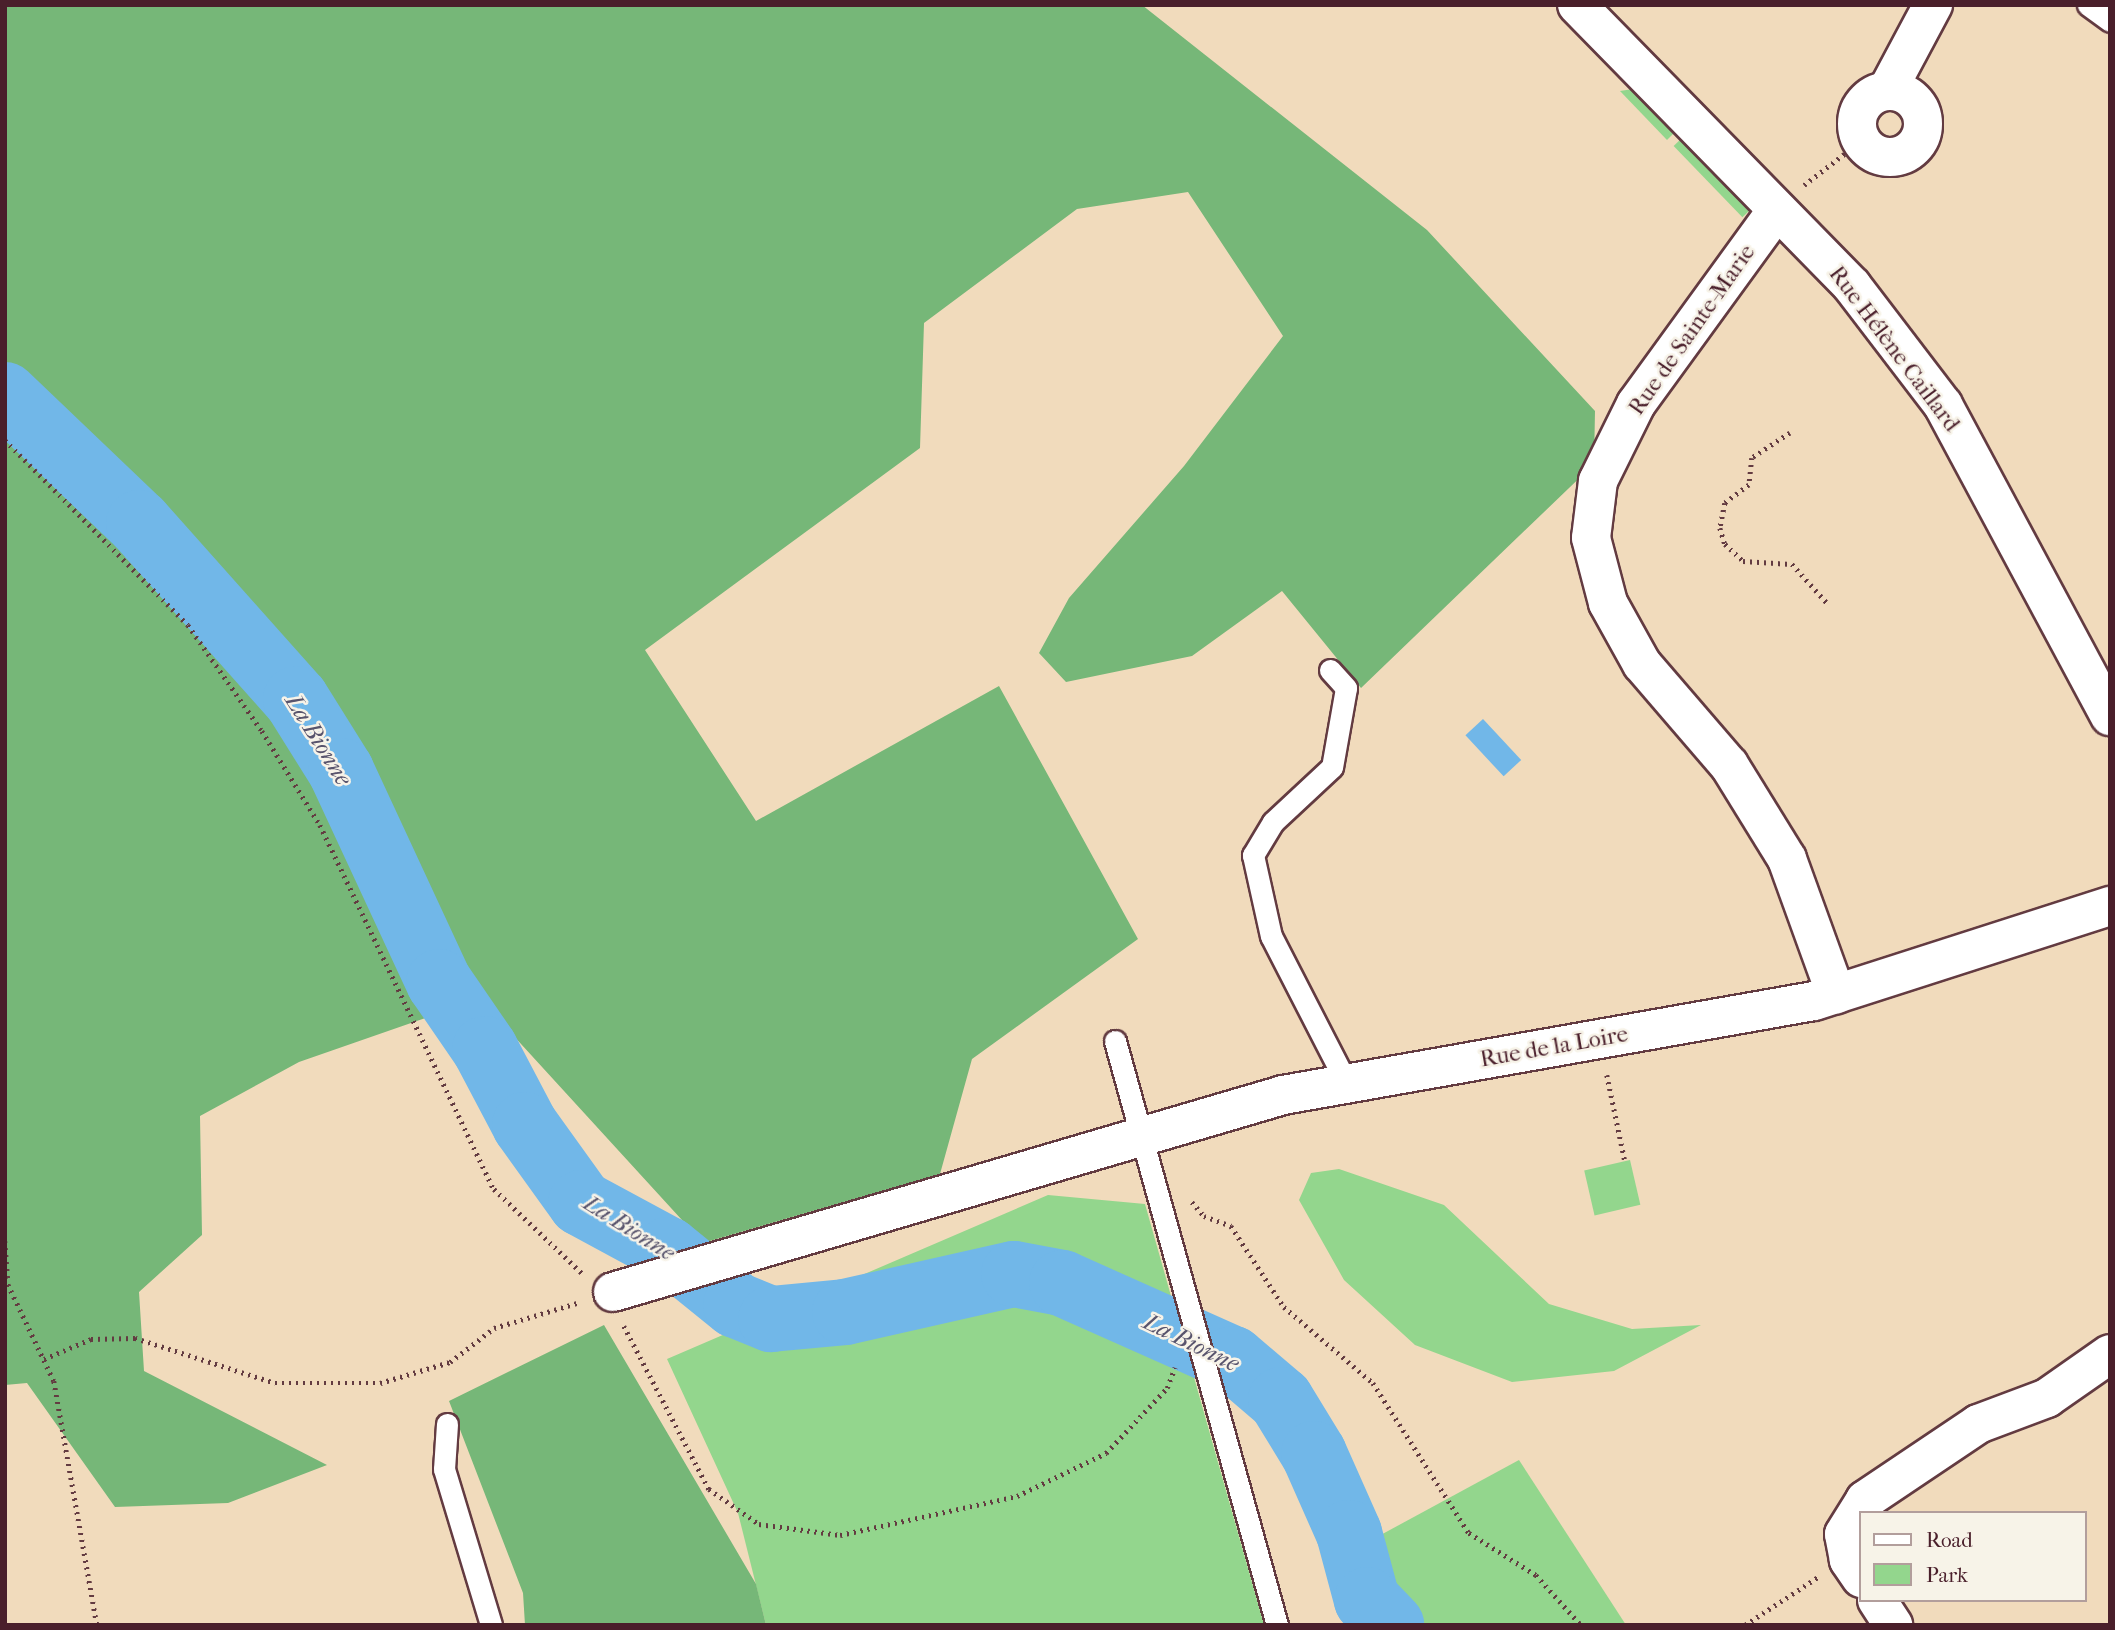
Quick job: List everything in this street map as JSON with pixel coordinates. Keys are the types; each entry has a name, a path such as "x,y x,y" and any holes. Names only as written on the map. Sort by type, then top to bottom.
{"street":[{"name":"Rue Hélène Caillard","path":"1577,5 1852,286 1943,405 2110,716"},
{"path":"1887,91 1915,103 1923,123 1916,144 1888,157 1861,141 1860,109 1887,91 1933,5"},
{"name":"Rue de Sainte-Marie","path":"1777,210 1636,404 1598,481 1591,538 1608,603 1642,664 1729,765 1787,859 1836,994"},
{"name":"Rue de la Loire","path":"608,1293 780,1246 1283,1095 1836,994 2110,906"},
{"path":"1855,1569 1844,1534 1865,1500 1978,1424 2047,1398 2110,1354"},
{"path":"1878,1602 1894,1625"}],"lane":[{"path":"2088,5 2110,21"},
{"path":"1330,670 1346,688 1332,767 1273,822 1253,855 1271,936 1347,1084"},
{"path":"1115,1041 1140,1139 1222,1419 1277,1625"},
{"path":"447,1424 444,1469 491,1625"}],"path":[{"path":"1777,210 1861,141"},
{"path":"1790,433 1752,458 1749,485 1725,503 1720,528 1725,544 1743,561 1792,564 1828,604"},
{"path":"5,440 188,625 254,720 320,825 494,1189 608,1293 642,1352 673,1430 709,1489 759,1524 840,1535 1017,1496 1106,1453 1167,1388"},
{"path":"1600,1039 1625,1161"},
{"path":"1188,1197 1204,1216 1231,1226 1284,1307 1373,1383 1469,1533 1536,1575 1581,1625"},
{"path":"5,1241 7,1280 44,1359 70,1443 97,1625"},
{"path":"44,1359 90,1339 135,1338 275,1383 380,1383 450,1362 494,1328 608,1293"},
{"path":"1745,1625 1855,1569"}],"green space":[{"path":"5,5 1142,5 1427,230 1595,411 1594,464 1361,688 1282,591 1192,656 1066,682 1039,653 1069,598 1184,466 1283,336 1188,192 1077,209 924,323 920,448 645,650 756,821 999,686 1138,939 972,1059 940,1174 703,1243 480,999 299,1062 200,1116 202,1235 139,1292 144,1371 327,1465 228,1503 115,1507 27,1383 5,1385"},
{"path":"1633,89 1676,131 1667,140 1620,91"},
{"path":"1683,137 1752,208 1742,217 1674,146"},
{"path":"1630,1160 1640,1205 1595,1215 1584,1171"},
{"path":"1339,1169 1444,1205 1549,1304 1632,1329 1701,1325 1614,1371 1512,1382 1415,1345 1344,1280 1299,1200 1311,1173"},
{"path":"1048,1195 1145,1204 1264,1625 766,1625 738,1513 667,1359"},
{"path":"604,1325 756,1584 766,1625 525,1625 523,1593 449,1401"},
{"path":"1519,1460 1626,1625 1395,1625 1364,1544"}],"water":[{"path":"1483,719 1521,760 1504,776 1465,735"}],"waterway":[{"name":"La Bionne","path":"5,395 139,523 296,699 341,771 439,982 485,1049 525,1125 581,1203 668,1250 736,1305 771,1319 845,1312 1014,1274 1062,1283 1233,1359 1281,1400 1314,1454 1349,1533 1367,1600 1391,1625"}]}
